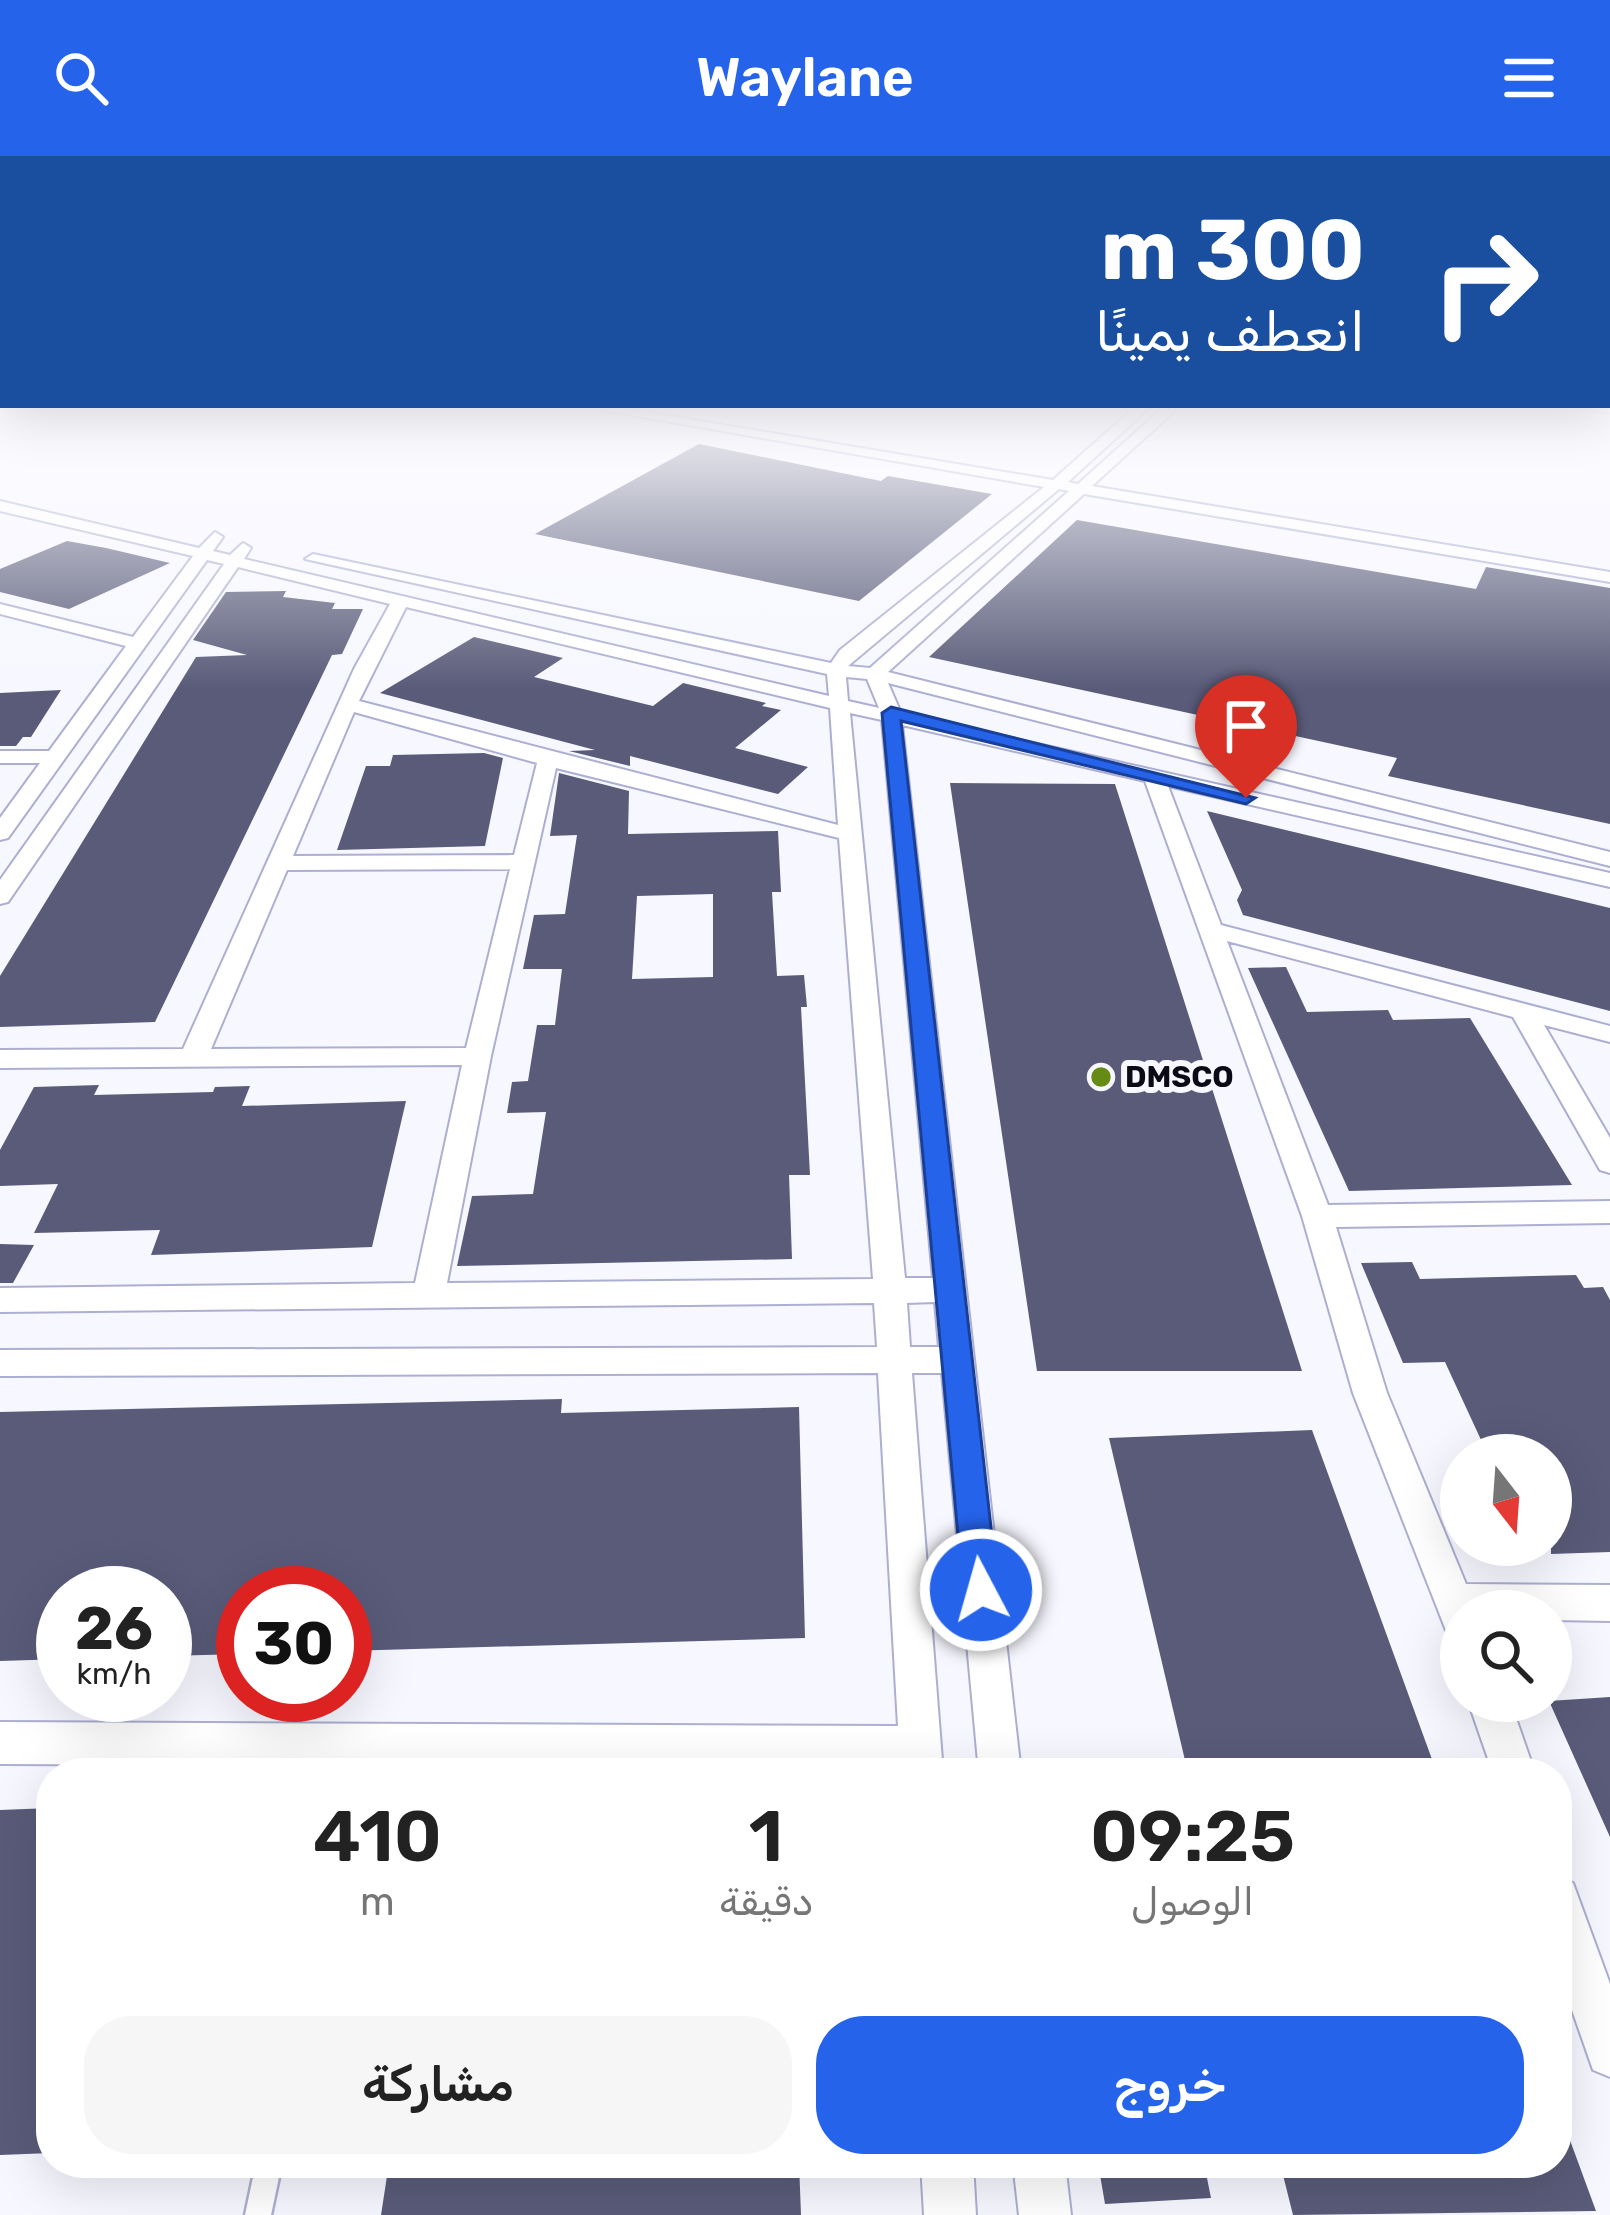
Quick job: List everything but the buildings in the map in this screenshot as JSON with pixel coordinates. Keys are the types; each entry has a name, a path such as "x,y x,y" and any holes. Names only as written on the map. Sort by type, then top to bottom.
{"street":[{"path":"34,497 240,552 874,674 1610,859"},
{"path":"921,1758 895,1358 836,670 847,654 1039,497"},
{"path":"874,674 1073,497"},
{"path":"1156,497 1610,577"},
{"path":"1165,497 1610,566"},
{"path":"0,506 211,545"},
{"path":"0,833 211,545"},
{"path":"240,552 400,600 1610,880"},
{"path":"0,897 240,552"},
{"path":"194,1056 400,600"},
{"path":"0,609 140,644"},
{"path":"874,674 891,713 998,1758"},
{"path":"350,705 548,760 853,835"},
{"path":"0,757 56,757"},
{"path":"428,1297 477,1056 548,760"},
{"path":"1154,777 1316,1216 1370,1394 1449,1590"},
{"path":"278,863 524,862"},
{"path":"1209,929 1610,1034"},
{"path":"1522,1010 1610,1163"},
{"path":"0,1059 477,1056"},
{"path":"1316,1216 1610,1212"},
{"path":"0,1300 950,1290"},
{"path":"0,1363 957,1360"},
{"path":"1572,1605 1610,1603"},
{"path":"1496,1722 1509,1758"},
{"path":"0,1743 331,1758"},
{"path":"1572,1943 1610,2053"},
{"path":"948,2178 950,2215"},
{"path":"1041,2178 1045,2215"}],"lane":[{"path":"258,2215 266,2178"}],"place":[{"name":"DMSCO","path":"1101,1077"}],"route":[{"path":"981,1590 891,713 1246,798"}]}
